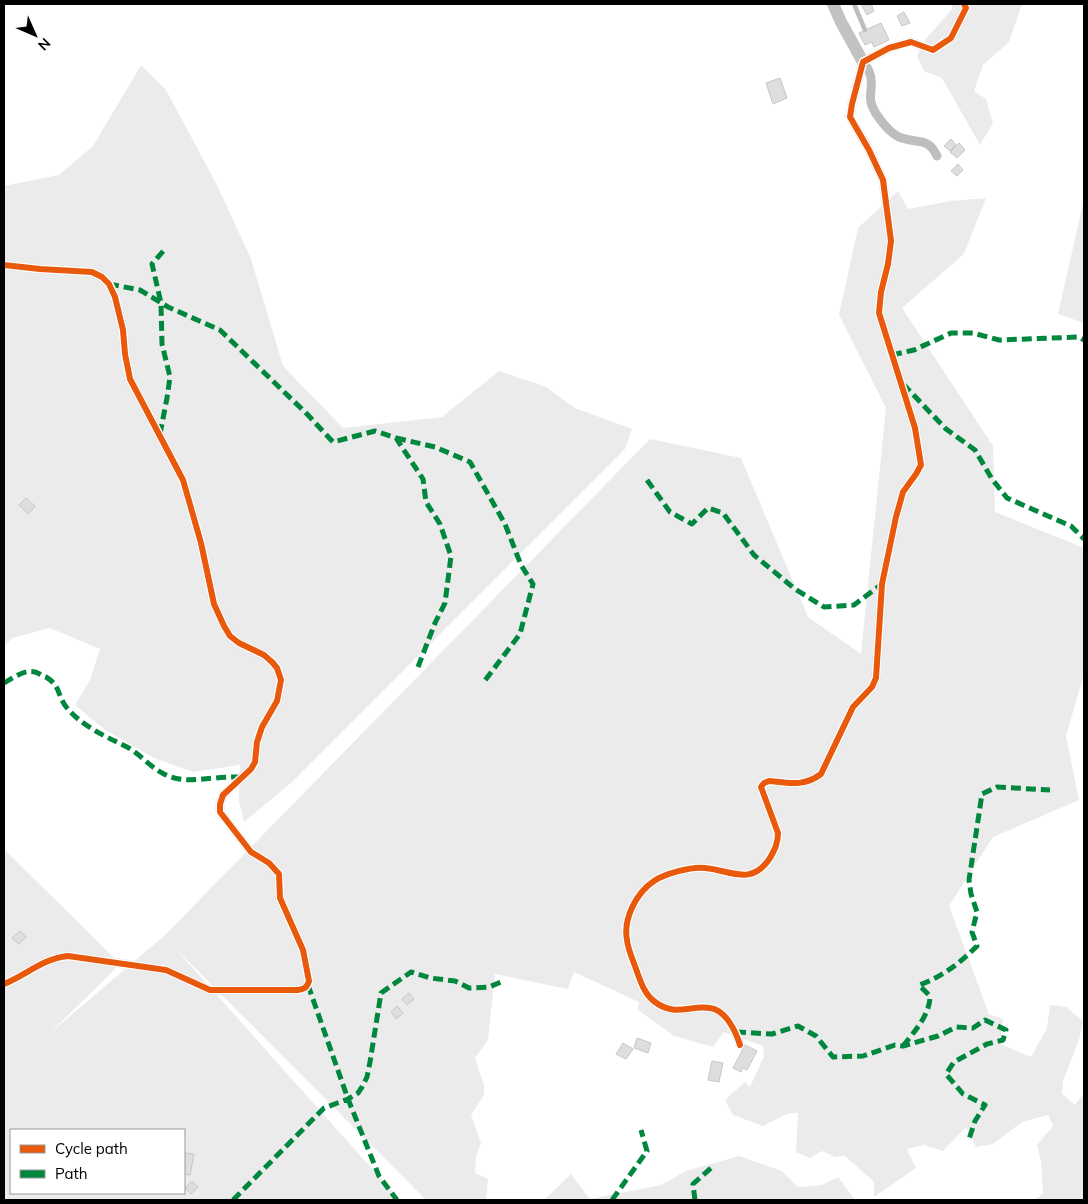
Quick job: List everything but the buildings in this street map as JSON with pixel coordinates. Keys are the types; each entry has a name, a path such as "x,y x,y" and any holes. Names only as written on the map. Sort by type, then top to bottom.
{"street":[{"path":"833,4 841,22 870,72 872,81 869,98 871,108 890,131 901,138 923,141 929,144 937,156"},
{"path":"740,1045 736,1032 725,1017 711,1008 674,1010 663,1007 652,1000 644,990 627,942 626,932 629,917 638,895 658,878 690,868 705,868 730,874 745,875 754,872 766,863 775,849 778,833 761,787 769,781 801,784 812,781 821,774 853,707 872,687 876,678 882,584 896,517 903,492 921,465 915,428 879,313 891,241 883,180 869,150 850,117 863,62 889,48 911,42 934,50 951,38 966,8 964,4"},
{"path":"4,265 92,272 110,284 124,330 126,361 130,379 183,480 201,543 214,604 230,636 239,643 264,655 277,668 281,680 280,692 257,742 256,762 223,796 220,812 251,852 268,862 279,874 280,898 304,950 309,981 304,989 298,990 210,990 166,970 68,956 57,957 45,962 4,984"}],"lane":[{"path":"854,4 866,30"}],"shaded area":[{"path":"951,4 1022,4 1009,42 983,65 974,91 986,99 993,123 980,145 942,78 924,71 917,56 924,41 952,9"},
{"path":"141,65 166,90 218,187 251,259 283,366 343,428 442,417 499,371 546,387 575,408 632,429 625,449 292,782 244,822 239,801 240,765 193,772 154,758 105,730 75,705 90,680 100,649 50,628 12,638 4,646 4,186 59,175 93,146"},
{"path":"898,191 908,209 951,201 986,198 964,254 902,308 993,446 995,512 1084,548 1084,674 1066,736 1079,800 993,837 949,906 989,1014 1003,1019 1000,1044 1031,1057 1047,1028 1050,1005 1066,1007 1083,1021 1079,1040 1063,1081 1062,1094 1075,1105 1084,1093 1084,1200 1034,1200 1043,1194 1041,1161 1037,1145 1053,1126 1048,1115 1022,1122 993,1144 976,1147 966,1127 943,1151 924,1145 907,1149 916,1168 874,1197 874,1182 845,1156 835,1157 822,1151 810,1158 796,1152 798,1113 789,1113 763,1126 733,1115 725,1100 745,1082 750,1087 764,1056 763,1046 724,1032 713,1047 674,1036 638,1010 639,1002 574,972 568,989 495,974 488,1040 475,1058 484,1085 484,1095 471,1115 481,1143 476,1157 475,1173 488,1179 486,1200 426,1200 173,946 400,1200 4,1200 4,849 120,964 49,1034 164,936 650,439 741,458 808,617 861,654 886,408 839,315 858,228"},
{"path":"1084,199 1084,323 1058,314"},
{"path":"739,1156 782,1171 798,1187 822,1185 838,1177 855,1200 544,1200 571,1174 590,1199 661,1185 686,1171"}],"marked path":[{"path":"160,434 170,377 162,344 161,303 152,264 165,249"},
{"path":"109,284 140,290 168,307 220,330 307,414 333,442 375,431 396,438 423,479 426,502 440,524 451,556 445,603 418,667"},
{"path":"892,355 914,350 951,333 973,333 999,340 1079,337 1084,340"},
{"path":"903,384 946,429 975,450 992,479 1007,498 1071,526 1084,539"},
{"path":"396,438 435,447 470,462 505,524 521,565 533,584 520,634 483,683"},
{"path":"647,480 670,512 692,524 708,508 723,513 754,555 795,589 824,607 854,605 882,584"},
{"path":"4,683 19,674 31,671 46,677 57,688 67,708 80,721 132,750 154,768 171,777 190,780 243,777"},
{"path":"903,1046 921,1023 929,1003 930,996 919,985 950,969 977,946 972,932 977,912 969,880 982,794 997,787 1050,790"},
{"path":"233,1200 324,1108 358,1093 367,1077 381,993 411,972 430,978 455,981 469,988 489,987 501,982"},
{"path":"308,985 348,1099 379,1176 397,1200"},
{"path":"736,1032 772,1034 798,1026 816,1036 833,1057 863,1056 895,1045 903,1046 938,1036 956,1027 973,1028 985,1020 1006,1030 1003,1040 987,1044 954,1062 946,1074 963,1094 985,1105 975,1121 969,1139"},
{"path":"612,1200 647,1151 641,1130"},
{"path":"695,1200 693,1184 711,1168"}],"cycle path":[{"path":"740,1045 729,1022 716,1010 702,1007 682,1010 669,1009 651,999 643,987 629,951 626,932 627,924 636,899 654,881 664,876 686,869 699,868 714,869 740,875 755,872 763,867 775,849 778,833 761,787 769,781 790,783 809,781 821,774 853,707 872,687 876,678 882,584 896,517 903,492 921,465 915,428 879,313 891,241 883,180 869,150 850,117 863,62 889,48 911,42 933,50 951,38 966,8 964,4"},
{"path":"4,265 92,272 102,277 109,284 115,297 123,330 130,379 183,480 201,543 214,604 230,636 239,643 264,655 277,668 281,680 277,701 262,727 257,742 255,762 251,769 223,795 220,812 251,852 269,863 279,874 280,898 303,950 309,981 305,988 298,990 210,990 166,970 68,956 43,963 4,984"}]}
